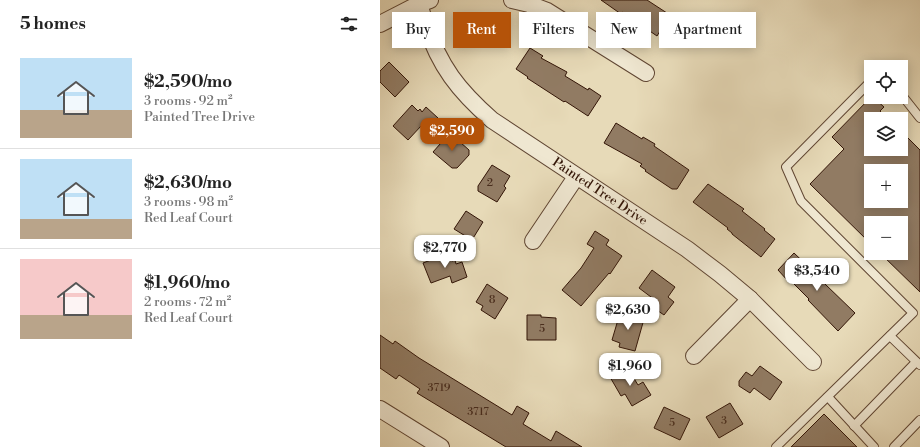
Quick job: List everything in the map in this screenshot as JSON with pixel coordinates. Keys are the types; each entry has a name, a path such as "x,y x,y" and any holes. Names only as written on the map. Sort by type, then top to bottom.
{"street":[{"path":"512,0 529,4 547,11 646,73"},
{"path":"380,24 423,1"},
{"name":"Painted Tree Drive","path":"423,1 429,33 439,57 455,83 472,103 492,120 686,249 720,274 750,299 813,362"},
{"path":"534,241 576,177"},
{"path":"694,356 750,299"},
{"path":"380,409 441,447"}],"lane":[{"path":"776,447 913,313 801,201 786,167 864,88"},
{"path":"908,103 920,118"},
{"path":"854,426 918,364 890,336"},
{"path":"828,397 874,447"},
{"path":"894,447 920,420"}],"building":[{"path":"601,0 647,0 665,12 659,12 659,33 657,36 651,32 651,12 618,12"},
{"path":"530,48 543,56 541,58 567,72 565,76 601,96 588,116 527,78 528,77 516,69"},
{"path":"389,62 409,82 395,97 380,82 380,71"},
{"path":"864,104 881,104 884,107 880,111 881,112 864,112 864,156 908,156 908,138 920,150 920,292 887,260 908,260 908,216 864,216 864,237 810,184 844,149 832,137"},
{"path":"412,105 418,111 420,109 422,112 426,107 438,118 427,130 422,125 408,140 393,126"},
{"path":"616,123 642,139 643,137 655,144 654,146 689,170 677,189 672,189 645,171 646,170 640,166 642,164 604,143"},
{"path":"448,135 458,144 460,142 469,150 469,155 457,168 452,168 433,152"},
{"path":"492,165 510,176 504,186 506,188 497,202 478,191 478,186"},
{"path":"708,184 744,209 742,211 775,239 761,257 732,234 727,229 728,228 693,202"},
{"path":"466,211 483,222 472,240 454,229"},
{"path":"595,231 609,240 606,245 622,256 610,274 609,273 581,306 562,290 581,268 594,248 587,244"},
{"path":"449,253 452,261 455,260 456,264 462,262 467,277 452,283 450,276 431,283 423,263"},
{"path":"794,253 815,273 816,271 827,282 825,284 855,313 838,331 808,300 809,299 790,280 788,281 778,270"},
{"path":"652,270 675,287 668,297 674,302 664,315 651,306 655,300 639,288"},
{"path":"487,284 508,298 495,319 481,310 483,306 476,302"},
{"path":"620,313 644,319 635,351 619,347 620,343 612,340"},
{"path":"527,315 541,315 541,317 556,318 556,340 527,340"},
{"path":"380,335 393,344 395,341 419,358 512,415 517,406 529,413 523,424 551,441 556,431 582,447 506,447 417,393 420,389 399,375 396,379 380,368"},
{"path":"760,366 782,382 770,400 754,388 750,393 739,386 739,381 746,372 752,376"},
{"path":"627,367 638,385 643,382 651,395 632,406 625,394 621,396 610,377"},
{"path":"730,403 743,424 719,438 706,417"},
{"path":"664,407 690,419 680,440 654,428"},
{"path":"824,414 857,447 791,447"}]}
